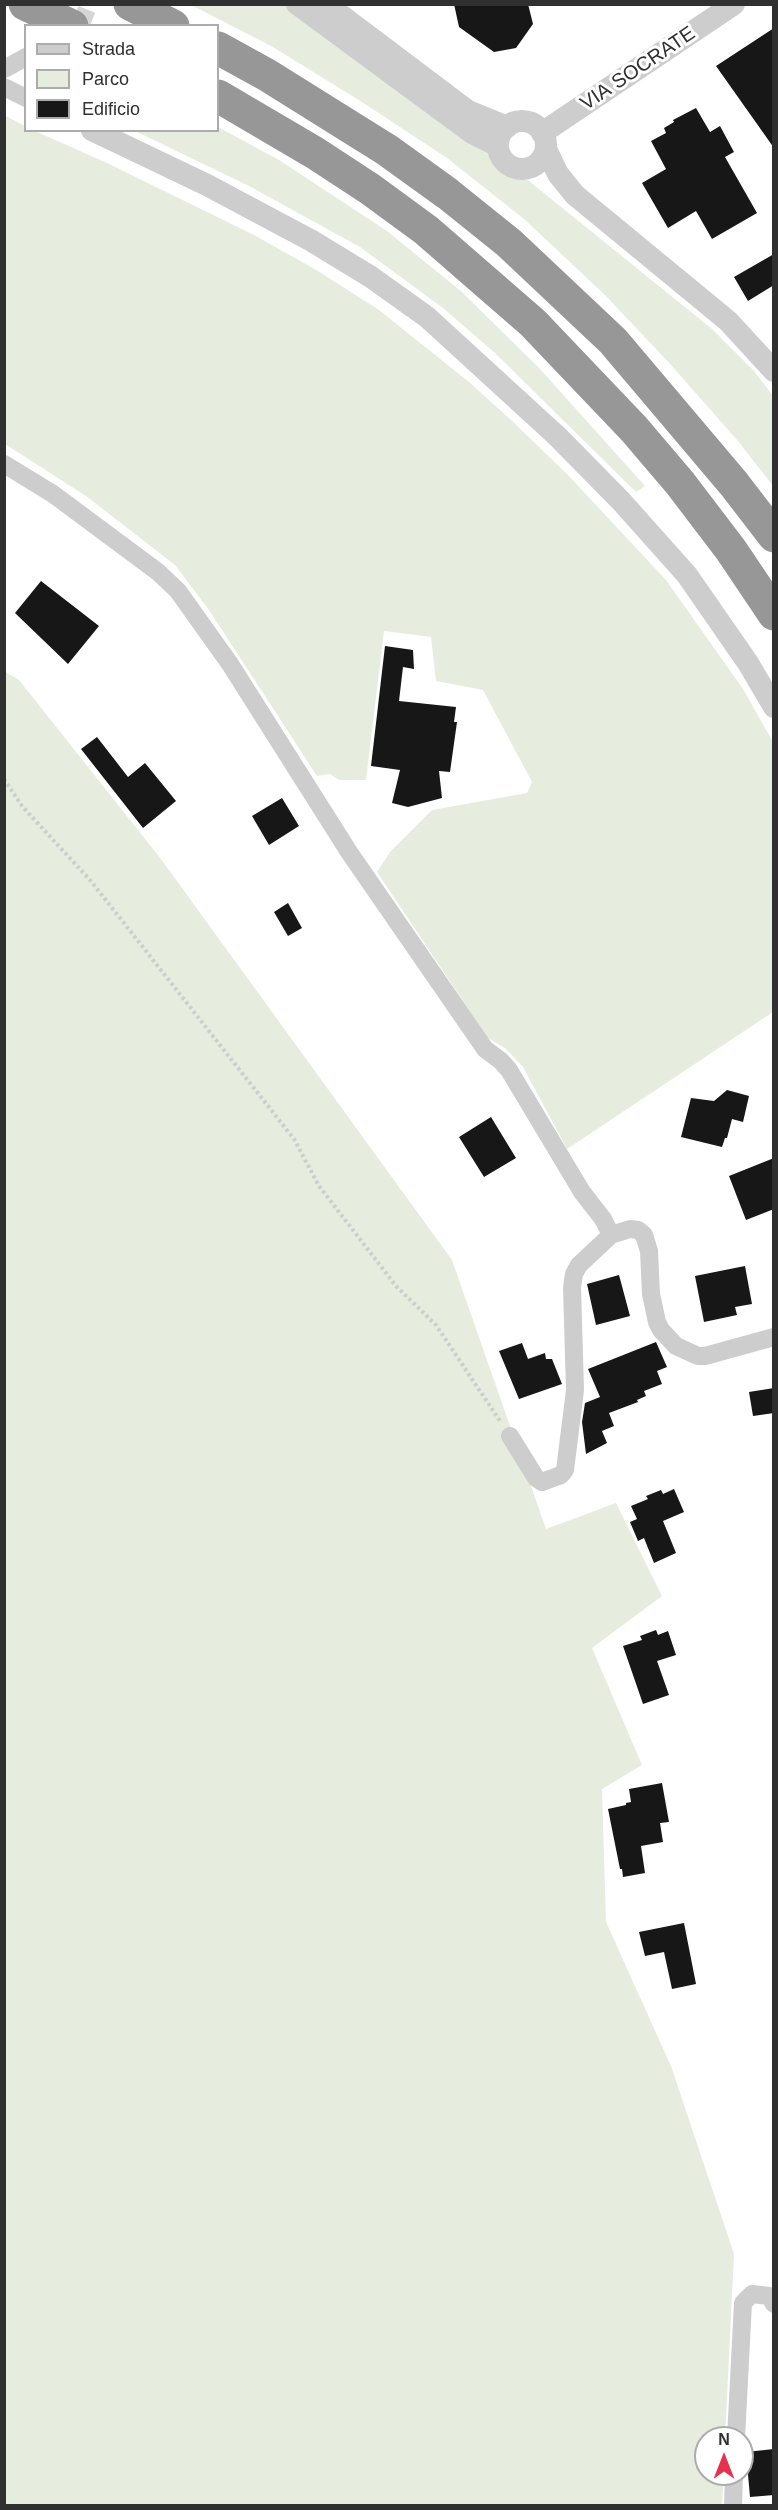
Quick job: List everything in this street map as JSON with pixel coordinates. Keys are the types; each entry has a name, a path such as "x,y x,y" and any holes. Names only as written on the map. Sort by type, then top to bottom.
{"highway":[{"path":"130,4 169,24"},
{"path":"29,6 68,24"},
{"path":"219,49 277,81 378,144 448,194 509,243 613,341 735,484 774,536"},
{"path":"219,97 370,189 426,230 533,323 582,373 680,483 731,550 774,614"}],"street":[{"path":"297,4 472,133 502,136 521,121 530,123 544,141 558,174 575,195 728,321 774,371"},
{"path":"326,4 502,136 504,161 510,166 523,170 538,163 544,141"},
{"name":"VIA SOCRATE","path":"544,141 734,4"},
{"path":"4,69 24,58"},
{"path":"5,87 24,92"},
{"path":"5,87 24,97"},
{"path":"96,132 207,185 312,241 371,277 427,317 565,444 621,501 687,575 748,663 774,707"},
{"path":"4,464 53,494 158,572 178,591 230,664 349,852 485,1049 509,1070 582,1192 603,1219 611,1234"},
{"path":"510,1436 536,1478 542,1482 561,1475 565,1470 575,1390 572,1287 574,1274 590,1254 611,1234 638,1230 644,1234 651,1262 651,1294 657,1322 661,1330 676,1346 698,1356 705,1356 774,1337"},
{"path":"737,2426 743,2303 752,2294 769,2296 774,2304"},
{"path":"733,2505 734,2486"}],"path":[{"path":"4,779 22,806 90,880 294,1139 319,1186 396,1286 436,1325 510,1436"}],"green space":[{"path":"191,5 285,5 467,138 486,149 506,171 529,181 712,329 754,371 773,396 773,486 738,441 671,365 605,295 524,219 447,158 365,104 273,47"},
{"path":"4,115 24,125 24,132 37,132 107,163 254,235 318,271 379,310 469,382 510,419 567,474 666,580 743,689 773,742 773,1012 567,1149 523,1067 506,1049 487,1037 377,872 390,852 432,810 527,793 532,782 483,690 436,681 431,637 384,631 366,780 339,780 330,774 317,776 209,610 175,565 86,496 5,444"},
{"path":"219,128 279,160 387,231 462,292 540,369 645,486 636,492 495,353 443,308 360,247 249,186 137,132 219,132"},
{"path":"4,671 19,680 161,859 452,1260 546,1529 616,1503 662,1596 592,1648 642,1765 602,1789 606,1922 671,2066 734,2254 726,2426 694,2426 694,2486 723,2486 722,2505 5,2505"}],"building":[{"path":"454,4 528,4 533,24 516,48 494,52 459,27"},
{"path":"774,28 774,148 716,66"},
{"path":"696,108 710,132 720,126 734,152 725,157 757,213 712,239 696,211 668,228 642,183 666,169 651,141 666,133 664,128 674,122 673,120"},
{"path":"774,254 774,285 748,301 734,277"},
{"path":"41,581 99,626 68,664 15,613"},
{"path":"385,646 413,650 414,669 403,667 399,701 456,707 454,722 457,722 450,772 439,771 442,798 408,807 392,803 400,770 371,766"},
{"path":"97,737 128,777 145,763 176,801 143,828 81,749"},
{"path":"282,798 299,826 269,845 252,816"},
{"path":"288,903 302,928 288,936 274,912"},
{"path":"727,1090 749,1096 743,1122 732,1119 722,1147 681,1137 691,1098 714,1101"},
{"path":"491,1117 516,1158 484,1177 459,1137"},
{"path":"774,1158 774,1209 746,1220 729,1176"},
{"path":"745,1266 752,1304 735,1307 737,1315 704,1322 695,1276"},
{"path":"619,1275 630,1316 596,1325 587,1284"},
{"path":"656,1342 667,1367 657,1371 662,1384 644,1391 646,1396 637,1400 638,1402 609,1413 614,1426 602,1431 607,1443 586,1454 582,1422 585,1403 600,1397 588,1369"},
{"path":"522,1343 528,1359 545,1353 546,1359 552,1359 562,1384 519,1399 499,1351"},
{"path":"774,1388 774,1413 753,1416 749,1392"},
{"path":"674,1489 684,1512 663,1521 676,1553 654,1563 644,1538 638,1541 630,1522 637,1519 631,1506 648,1499 646,1496 661,1490 663,1494"},
{"path":"656,1630 658,1635 668,1631 676,1655 657,1661 669,1695 643,1704 623,1646 642,1640 640,1636"},
{"path":"662,1783 669,1822 660,1823 663,1842 641,1846 645,1873 623,1877 608,1809 631,1802 629,1789"},
{"path":"684,1923 696,1984 672,1989 664,1952 645,1956 639,1932"},
{"path":"774,2449 774,2495 750,2497 749,2486 754,2486 754,2451"}],"tunnel":[{"path":"81,24 89,4"}]}
